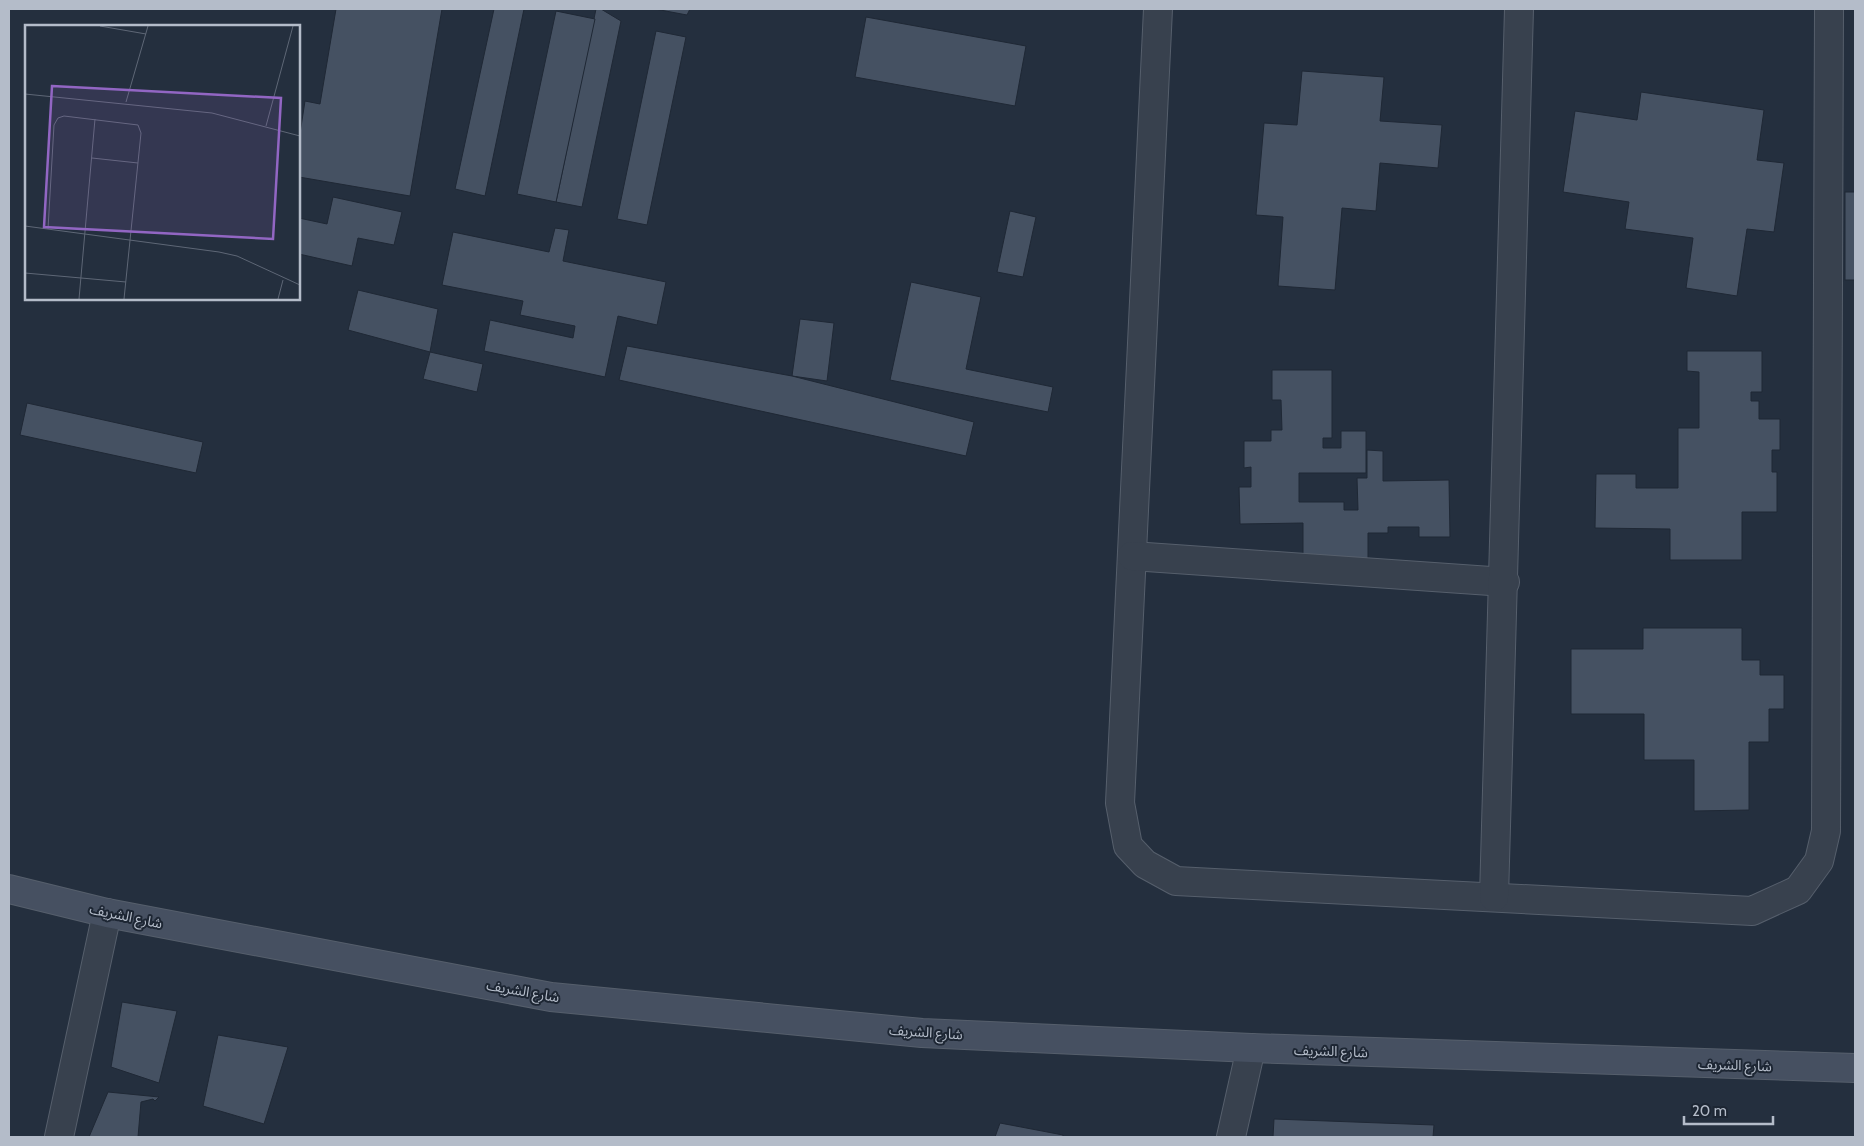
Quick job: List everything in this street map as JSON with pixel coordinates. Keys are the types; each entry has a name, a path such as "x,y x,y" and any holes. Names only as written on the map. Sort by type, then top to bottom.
{"main road":[{"name":"شارع الشريف","path":"9,889 107,913 551,997 922,1033 1251,1048 1855,1068"}],"street":[{"path":"1158,9 1120,803 1128,846 1145,864 1176,881 1752,911 1798,890 1819,861 1826,831 1829,9"},
{"path":"1494,898 1519,9"},
{"path":"1132,556 1504,582"},
{"path":"59,1137 107,913"},
{"path":"1231,1137 1251,1048"}],"building":[{"path":"336,9 442,9 410,196 300,177 300,134 305,101 320,104"},
{"path":"494,9 524,9 485,196 455,189"},
{"path":"596,9 601,9 621,21 582,207 556,202"},
{"path":"655,9 690,9 687,15"},
{"path":"556,11 595,19 556,202 517,194"},
{"path":"866,17 1026,46 1015,106 855,77"},
{"path":"656,31 686,37 647,225 617,219"},
{"path":"1302,71 1384,77 1380,121 1442,125 1438,168 1380,163 1376,211 1342,208 1335,290 1278,286 1283,217 1256,215 1264,123 1297,125"},
{"path":"1641,92 1764,110 1757,160 1784,163 1774,232 1747,229 1737,296 1686,288 1693,238 1625,229 1629,202 1563,192 1575,111 1637,120"},
{"path":"1845,192 1855,192 1855,280 1845,280"},
{"path":"333,197 402,212 394,245 358,238 352,266 300,254 300,218 327,224"},
{"path":"1010,211 1036,217 1023,277 997,272"},
{"path":"555,228 569,230 563,261 666,282 657,325 618,316 605,377 484,351 490,320 573,338 575,326 520,315 523,301 442,285 453,232 549,252"},
{"path":"911,282 981,297 966,369 1053,387 1048,412 890,380"},
{"path":"358,290 438,309 430,352 348,330"},
{"path":"800,319 834,323 827,381 792,376"},
{"path":"627,346 792,376 974,422 966,456 619,380"},
{"path":"1687,351 1762,351 1762,392 1751,392 1751,401 1759,401 1759,419 1780,419 1780,450 1772,450 1772,472 1777,472 1777,512 1742,512 1742,560 1670,560 1670,529 1595,528 1596,474 1636,474 1636,488 1678,488 1678,428 1699,428 1699,372 1687,371"},
{"path":"430,352 483,364 477,392 423,379"},
{"path":"1272,370 1332,370 1332,438 1323,438 1323,448 1341,448 1341,431 1366,431 1366,473 1299,473 1299,502 1344,502 1344,510 1358,510 1357,478 1367,478 1367,450 1383,451 1383,481 1449,480 1450,537 1419,537 1419,527 1388,527 1388,533 1368,533 1368,561 1303,561 1303,523 1240,524 1239,487 1251,487 1251,467 1244,468 1244,441 1271,441 1271,430 1282,430 1281,400 1272,400"},
{"path":"27,403 203,442 196,473 20,435"},
{"path":"1643,628 1742,628 1742,660 1760,660 1760,675 1784,675 1784,709 1769,709 1769,742 1749,742 1749,810 1694,811 1694,760 1644,760 1644,714 1571,714 1571,649 1643,649"},
{"path":"122,1002 177,1011 159,1083 111,1067"},
{"path":"218,1035 288,1047 264,1124 203,1106"},
{"path":"108,1092 159,1097 155,1101 153,1099 141,1102 138,1137 89,1137"},
{"path":"1274,1119 1434,1125 1433,1137 1273,1137"},
{"path":"1000,1123 1063,1135 1063,1137 995,1137"}]}
